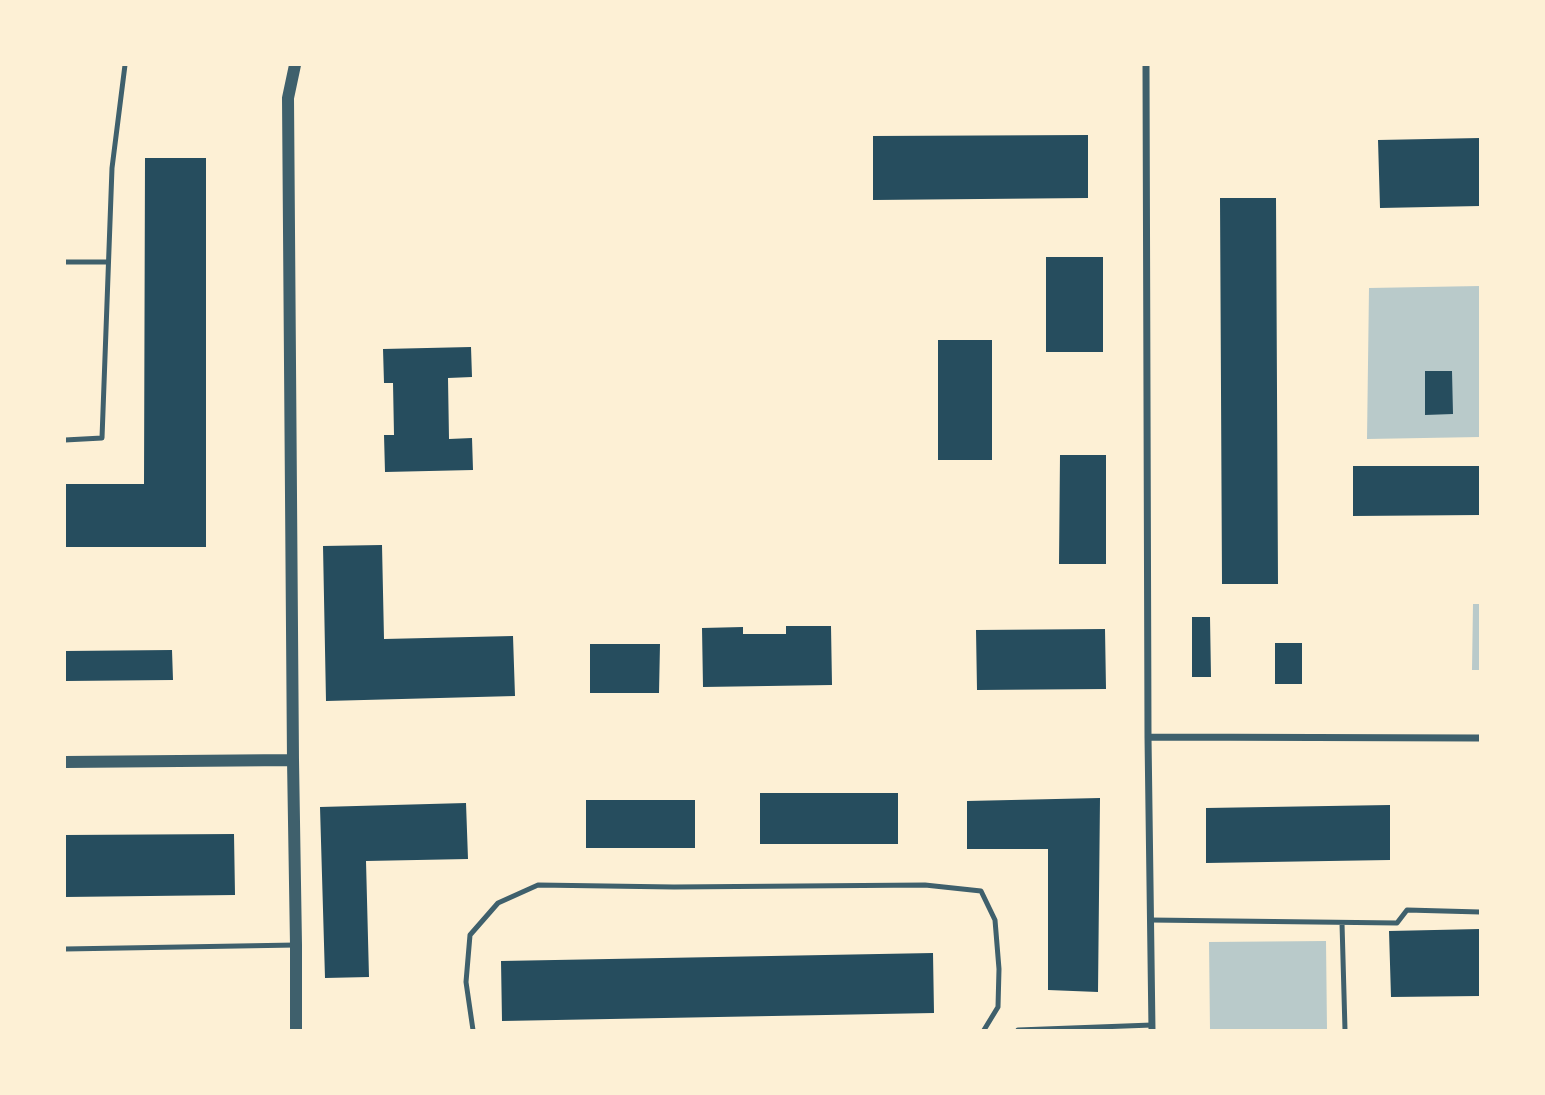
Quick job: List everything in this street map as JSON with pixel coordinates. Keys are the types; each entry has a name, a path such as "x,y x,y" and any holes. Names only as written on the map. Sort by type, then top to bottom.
{"street":[{"path":"295,65 288,98 296,1030"},
{"path":"1146,65 1148,737 1152,1027"},
{"path":"1148,737 1480,738"},
{"path":"65,762 293,760"}],"lane":[{"path":"65,440 102,438 112,168 125,65"},
{"path":"65,262 108,262"},
{"path":"473,1030 466,982 470,935 498,903 538,885 925,885 981,891 995,920 999,969 998,1007 984,1030"},
{"path":"1150,920 1397,923 1407,910 1480,912"},
{"path":"1342,923 1345,1030"},
{"path":"65,949 296,945"},
{"path":"1018,1030 1152,1027"}],"shaded area":[{"path":"1480,286 1480,437 1367,439 1369,288"},
{"path":"1473,604 1480,604 1480,670 1472,670"},
{"path":"1326,941 1327,1030 1210,1030 1209,942"}],"building":[{"path":"1088,135 1088,198 873,200 873,136"},
{"path":"1480,138 1480,206 1380,208 1378,140"},
{"path":"145,158 206,158 206,547 65,547 65,484 144,484"},
{"path":"1220,198 1276,198 1278,584 1222,584"},
{"path":"1046,257 1103,257 1103,352 1046,352"},
{"path":"938,340 992,340 992,460 938,460"},
{"path":"471,347 472,377 448,378 449,439 472,438 473,470 385,472 384,435 394,435 393,383 384,383 383,349"},
{"path":"1425,371 1452,371 1453,414 1425,415"},
{"path":"1060,455 1106,455 1106,564 1059,564"},
{"path":"1353,466 1480,466 1480,515 1353,516"},
{"path":"382,545 384,639 513,636 515,696 326,701 323,546"},
{"path":"1192,617 1210,617 1211,677 1192,677"},
{"path":"786,626 831,626 832,685 703,687 702,628 743,627 743,634 786,634"},
{"path":"1105,629 1106,689 977,690 976,630"},
{"path":"1275,643 1302,643 1302,684 1275,684"},
{"path":"590,644 660,644 659,693 590,693"},
{"path":"172,650 173,680 65,681 65,651"},
{"path":"760,793 898,793 898,844 760,844"},
{"path":"1100,798 1098,992 1048,990 1048,849 967,849 967,801"},
{"path":"586,800 695,800 695,848 586,848"},
{"path":"466,803 468,859 366,861 369,977 325,978 320,807"},
{"path":"1390,805 1390,860 1206,863 1206,808"},
{"path":"234,834 235,895 65,897 65,835"},
{"path":"1480,929 1480,996 1391,997 1389,931"},
{"path":"933,953 934,1013 502,1021 501,961"}]}
